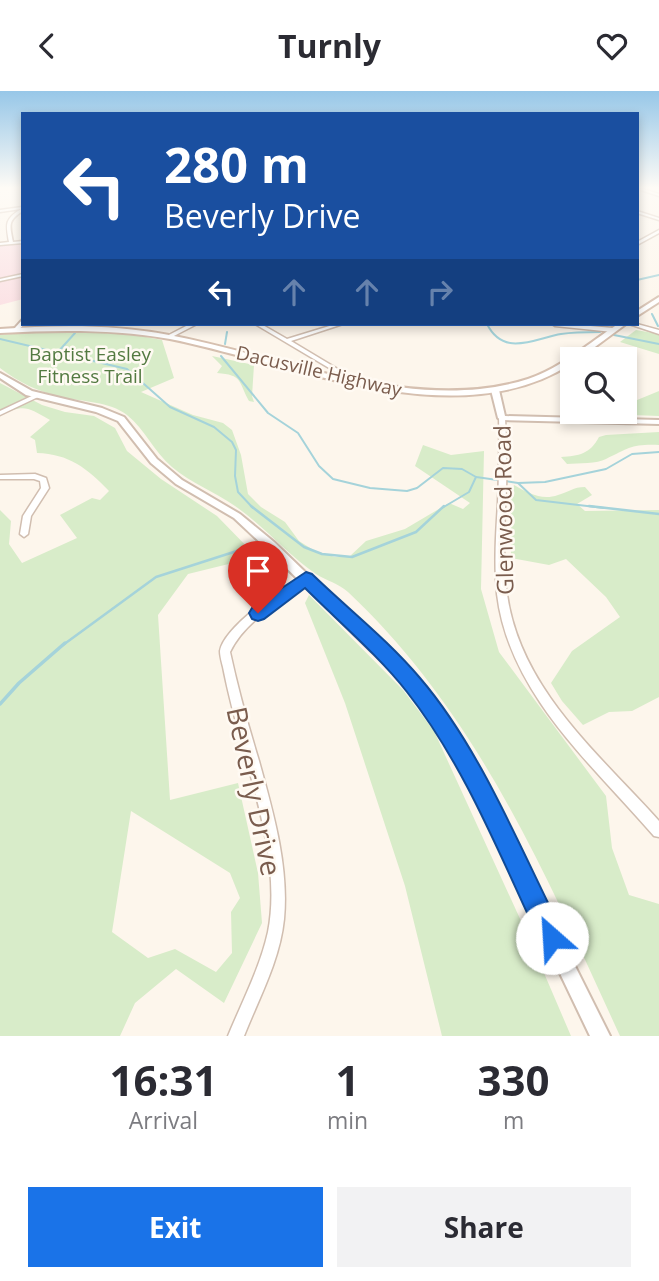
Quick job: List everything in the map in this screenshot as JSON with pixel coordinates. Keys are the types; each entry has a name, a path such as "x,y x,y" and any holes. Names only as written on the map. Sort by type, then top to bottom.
{"main road":[{"path":"639,313 659,299"},
{"name":"Dacusville Highway","path":"0,331 119,327 353,380 425,393 495,390 531,381 552,372 617,327"}],"street":[{"path":"10,233 11,243"},
{"path":"639,245 658,233"},
{"path":"0,244 21,242"},
{"path":"0,280 21,275"},
{"path":"16,330 21,324"},
{"path":"167,337 190,326"},
{"path":"261,326 353,380"},
{"path":"286,341 325,326"},
{"path":"596,326 617,327"},
{"path":"639,326 659,332"},
{"path":"0,375 36,396 99,410 121,419 154,461 179,482 237,516 394,663 443,725 480,791 600,1036"},
{"name":"Glenwood Road","path":"495,390 502,418 501,579 506,618 513,641 530,674 562,723 659,831"},
{"path":"0,413 36,396"},
{"path":"502,418 659,422"},
{"path":"0,477 35,476 43,480 45,488 27,516 24,534"},
{"name":"Beverly Drive","path":"236,1036 268,952 276,920 277,885 274,853 264,807 225,652 229,641 239,629 306,579"}],"shaded area":[{"path":"21,243 21,300 0,305 0,245"}],"green space":[{"name":"Baptist Easley Fitness Trail","path":"59,330 135,335 162,340 174,378 141,392 193,415 223,423 232,430 241,455 248,494 261,507 285,522 299,541 315,551 335,557 349,557 366,541 405,529 449,503 463,509 470,503 415,466 423,445 451,455 484,451 481,589 499,652 606,796 612,848 629,895 659,904 659,1036 620,1036 536,858 472,744 435,690 394,640 348,592 305,566 235,506 172,467 133,421 120,410 104,404 45,392 21,382 0,368 0,335"},
{"path":"636,330 659,334 659,354 637,347 620,342"},
{"path":"212,356 254,365 254,402 249,401 236,377 217,373 222,366"},
{"path":"0,383 42,405 94,416 115,428 127,451 161,479 217,516 257,557 188,574 158,615 170,800 238,783 258,873 262,923 224,1003 176,969 135,1003 120,1036 0,1036 0,510 11,521 9,544 22,563 77,538 60,515 92,498 100,500 109,491 93,475 68,459 37,453 35,440 30,437 50,420 21,408 0,415","holes":["131,811 230,873 240,898 231,912 232,953 216,972 175,949 148,958 112,932"]},
{"path":"659,391 659,416 637,415 637,400"},
{"path":"659,432 659,445 631,447 598,462 567,464 561,457 583,453 592,447 599,437 606,435"},
{"path":"514,485 541,497 552,497 585,487 592,495 577,504 585,511 659,510 659,697 632,711 609,712 583,725 562,701 551,683 572,651 620,617 606,597 566,559 549,565 511,558 511,492"},
{"path":"309,595 403,690 434,731 571,1036 442,1036 405,886 345,703 305,603"}],"waterway":[{"path":"639,280 659,275"},
{"path":"652,314 658,326"},
{"path":"488,326 494,334 511,343 531,342 566,333 600,332"},
{"path":"225,344 227,332"},
{"path":"57,353 75,333"},
{"path":"614,335 659,344"},
{"path":"0,339 57,353"},
{"path":"57,353 127,369 170,407 214,427 232,442 236,450 235,476 238,492 251,506"},
{"path":"221,356 268,413 298,433 319,466 333,479 370,488 407,491 417,488 443,468 462,469 476,477"},
{"path":"518,483 545,482 606,469 632,454 659,452"},
{"path":"442,508 469,492 476,477"},
{"path":"476,477 518,483"},
{"path":"518,483 536,500 604,508"},
{"path":"251,506 304,547 322,554 352,557 416,532 444,506"},
{"path":"589,506 659,514"},
{"path":"63,645 156,577 243,549"},
{"path":"0,704 19,683 65,643"}],"route":[{"path":"258,613 306,579 412,683 443,725 480,791 552,938"}]}
